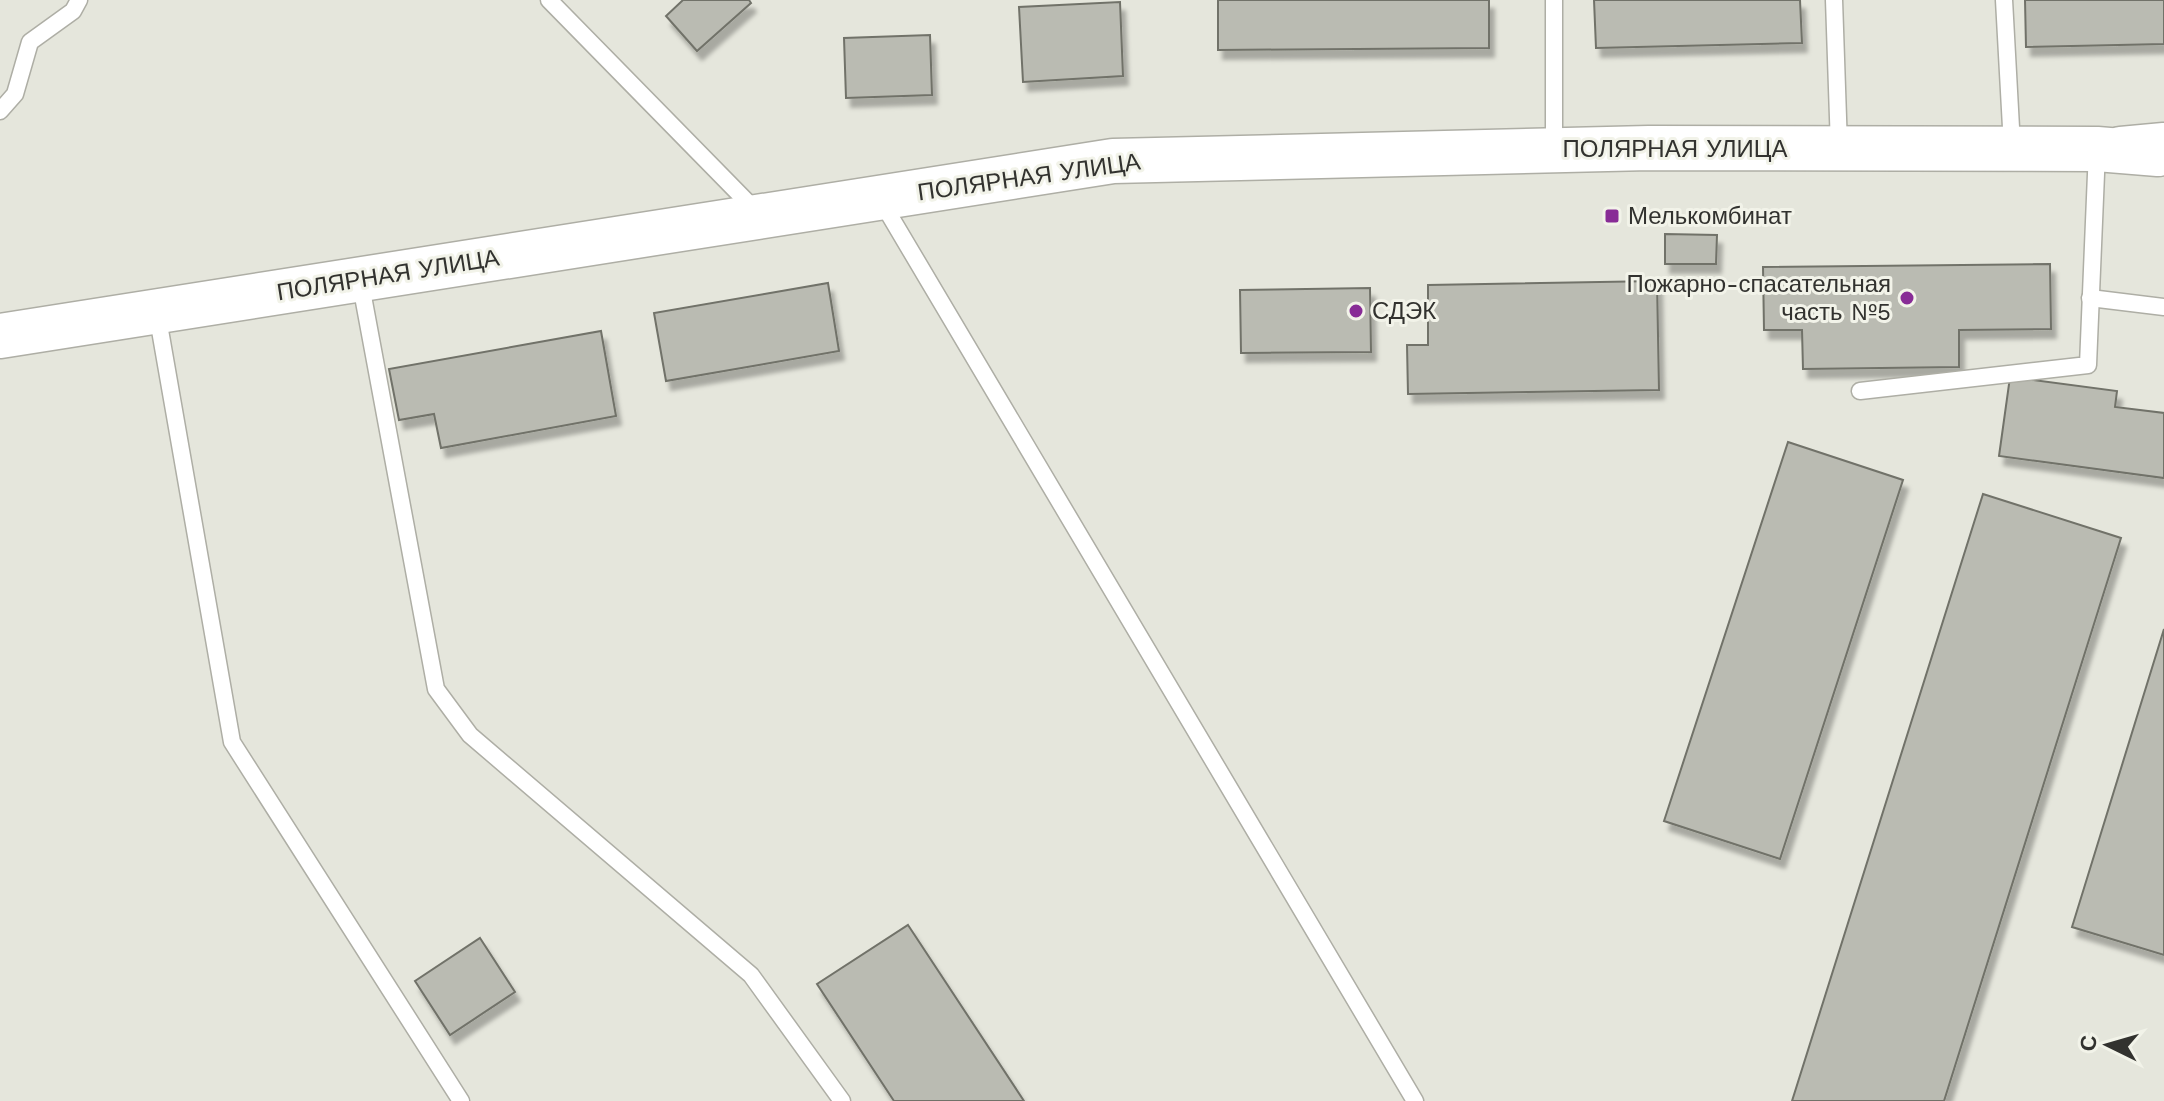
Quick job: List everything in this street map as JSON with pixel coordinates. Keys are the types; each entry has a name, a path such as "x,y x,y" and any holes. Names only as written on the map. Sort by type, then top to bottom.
{"main road":[{"path":"2109,149 2164,145"},
{"name":"ПОЛЯРНАЯ УЛИЦА","path":"0,336 1113,161 1554,150 1839,148 2109,149 2164,155"}],"lane":[{"path":"0,111 15,94 30,42 73,11 79,0"},
{"path":"549,0 762,217"},
{"path":"1554,0 1554,150"},
{"path":"1834,0 1839,148"},
{"path":"2004,0 2012,148"},
{"path":"1860,391 2088,365 2090,298 2109,149"},
{"path":"880,198 1415,1101"},
{"path":"360,280 436,689 470,735 751,975 842,1101"},
{"path":"2090,298 2164,307"},
{"path":"157,311 232,742 461,1101"}],"building":[{"path":"683,0 749,0 751,3 697,51 666,16"},
{"path":"1218,0 1489,0 1489,48 1218,50"},
{"path":"1594,0 1800,0 1802,43 1596,48"},
{"path":"2025,0 2164,0 2164,44 2026,47"},
{"path":"1120,2 1123,76 1023,82 1019,7"},
{"path":"930,35 932,95 846,98 844,38"},
{"path":"1665,234 1717,235 1716,264 1665,264"},
{"name":"Пожарно-спасательная часть №5","path":"2050,264 2051,329 1959,330 1959,367 1803,369 1802,330 1764,330 1763,267"},
{"path":"1657,281 1659,390 1408,394 1407,345 1428,345 1428,285"},
{"path":"828,283 839,351 666,381 654,313"},
{"path":"1370,288 1371,352 1241,353 1240,290"},
{"path":"601,331 616,416 441,448 434,414 399,420 389,369"},
{"path":"2010,377 2117,391 2115,407 2164,413 2164,478 1999,456"},
{"path":"1788,442 1903,480 1780,859 1664,821"},
{"path":"1983,494 2121,538 1944,1101 1792,1101"},
{"path":"2164,629 2164,955 2072,927"},
{"path":"908,925 1024,1101 894,1101 817,984"},
{"path":"480,938 515,992 450,1035 415,981"}],"place":[{"name":"Мелькомбинат","path":"1612,216"},
{"name":"Пожарно-спасательная часть №5","path":"1907,298"},
{"name":"СДЭК","path":"1356,311"}]}
